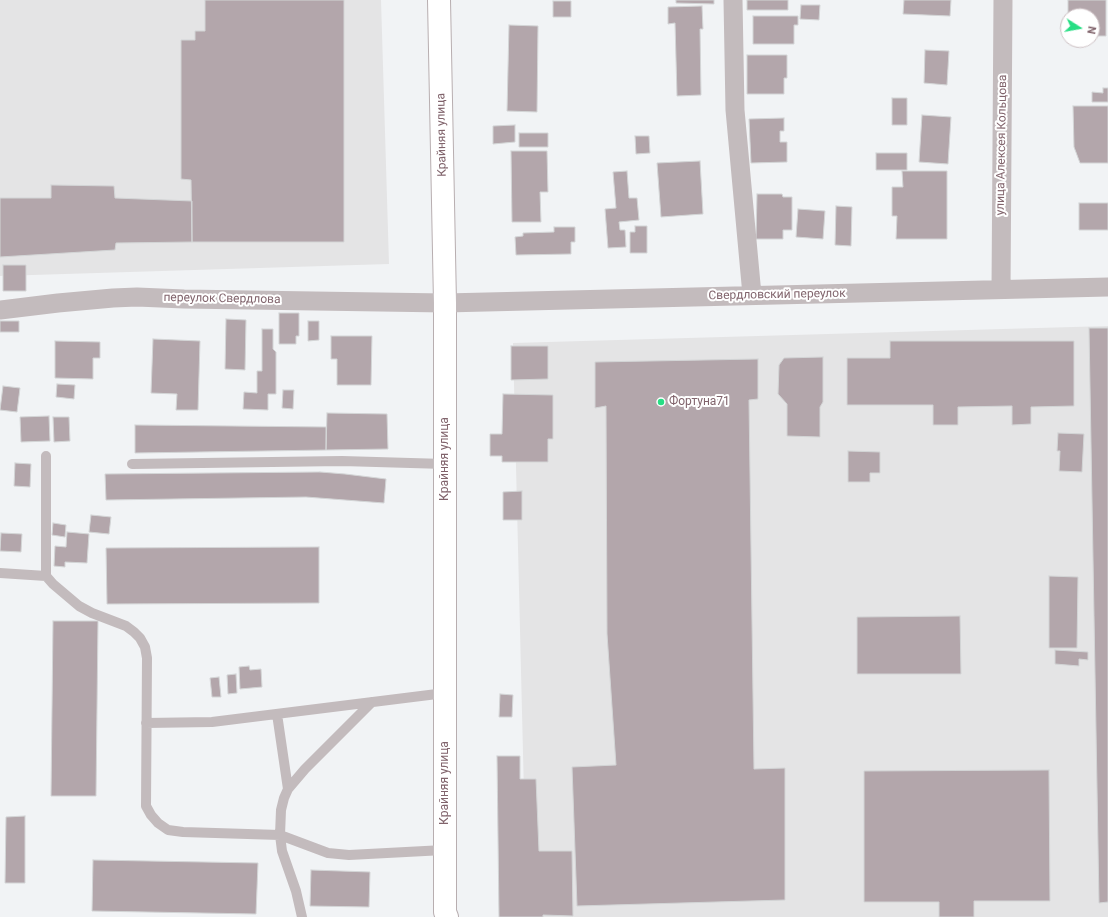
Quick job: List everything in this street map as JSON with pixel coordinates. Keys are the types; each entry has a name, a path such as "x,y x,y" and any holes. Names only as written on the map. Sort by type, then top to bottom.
{"main road":[{"name":"Крайняя улица","path":"439,0 445,302 444,850 445,912 447,917"}],"street":[{"path":"733,0 735,110 752,295"},
{"name":"улица Алексея Кольцова","path":"1001,289 1003,0"},
{"name":"Свердловский переулок","path":"445,302 1108,287"},
{"name":"переулок Свердлова","path":"0,310 74,301 137,297 184,299 445,302"}],"lane":[{"path":"46,456 46,576 53,584 79,606 92,613 126,626 140,638 145,647 147,658 146,806 158,823 168,830 183,832 280,835 328,853 349,854 444,850"},
{"path":"132,464 342,461 445,464"},
{"path":"0,573 46,576"},
{"path":"146,723 206,723 445,693"},
{"path":"302,917 296,891 282,851 280,835 281,810 284,798 288,789 305,768 372,702"},
{"path":"277,714 288,789"}],"shaded area":[{"path":"0,0 381,0 389,264 0,276"},
{"path":"1108,326 1108,917 527,917 513,343"}],"building":[{"path":"205,0 344,0 344,242 192,242 191,180 181,179 181,40 195,40 195,31 205,31"},
{"path":"676,0 714,0 714,4 676,3"},
{"path":"747,0 788,0 788,10 747,10"},
{"path":"904,0 951,0 950,16 903,14"},
{"path":"1068,0 1106,0 1106,36 1100,36 1100,8 1068,8"},
{"path":"553,1 571,1 571,17 553,17"},
{"path":"801,5 820,5 819,20 800,19"},
{"path":"702,6 703,29 700,29 701,95 677,96 675,23 668,24 668,7"},
{"path":"753,16 798,16 798,25 794,25 794,44 753,44"},
{"path":"509,25 538,26 537,112 507,111"},
{"path":"925,50 949,51 947,85 924,83"},
{"path":"747,55 787,55 787,78 784,78 784,94 747,94"},
{"path":"1103,88 1108,88 1108,102 1092,102 1092,92 1103,93"},
{"path":"892,98 907,98 907,125 892,125"},
{"path":"1073,106 1108,106 1108,163 1080,163 1074,147"},
{"path":"922,115 951,117 948,164 919,162"},
{"path":"784,118 784,131 780,131 780,142 787,142 787,162 751,163 749,119"},
{"path":"515,125 515,142 493,144 493,126"},
{"path":"519,133 548,133 548,147 519,147"},
{"path":"635,136 649,136 650,153 636,154"},
{"path":"511,151 547,151 548,192 540,192 541,222 512,222"},
{"path":"876,153 907,153 907,170 876,170"},
{"path":"700,161 703,214 661,217 657,163"},
{"path":"627,171 629,198 637,198 639,220 619,222 620,230 625,230 626,247 608,248 605,209 616,208 613,172"},
{"path":"902,171 947,171 947,239 896,239 897,216 892,216 892,187 903,187"},
{"path":"51,185 114,186 115,198 192,201 192,242 116,243 115,250 0,257 0,198 51,198"},
{"path":"757,194 782,194 783,197 792,197 792,230 783,230 783,239 756,239"},
{"path":"1079,203 1108,203 1108,230 1079,230"},
{"path":"836,206 852,207 851,246 835,245"},
{"path":"798,209 825,211 823,239 796,237"},
{"path":"635,226 647,226 647,253 630,253 630,232 635,232"},
{"path":"554,227 575,227 575,242 571,242 571,254 516,255 515,237 523,236 523,233 554,232"},
{"path":"3,265 26,265 26,291 3,291"},
{"path":"279,313 299,313 299,336 296,336 296,344 279,344"},
{"path":"226,319 246,320 245,370 225,369"},
{"path":"0,321 19,321 19,332 0,332"},
{"path":"308,321 319,321 319,340 308,341"},
{"path":"1089,328 1108,328 1108,902 1099,903"},
{"path":"262,329 273,329 273,349 276,352 276,394 268,394 268,410 243,409 244,392 257,393 257,371 262,371"},
{"path":"331,336 372,336 371,385 337,385 337,359 331,359"},
{"path":"153,339 200,341 198,410 176,410 177,394 151,393"},
{"path":"55,341 100,342 100,358 93,358 93,379 55,378"},
{"path":"890,341 1074,341 1074,406 1031,407 1031,424 1012,425 1012,406 958,407 958,425 933,425 933,405 847,405 847,358 890,358"},
{"path":"511,346 548,346 548,379 511,380"},
{"path":"823,357 823,402 820,407 820,437 787,436 787,404 778,394 779,365 784,358"},
{"path":"758,359 758,399 749,400 754,769 785,768 785,900 577,906 572,767 616,765 607,634 606,406 595,408 595,362"},
{"path":"57,384 75,385 74,399 56,397"},
{"path":"3,386 20,388 17,412 0,410"},
{"path":"283,390 294,390 293,409 282,408"},
{"path":"503,394 553,395 553,439 548,439 548,462 502,462 502,456 490,456 490,434 502,434"},
{"path":"327,413 387,414 388,449 326,450"},
{"path":"49,416 50,441 21,442 20,417"},
{"path":"53,417 69,417 70,441 54,442"},
{"path":"135,425 326,427 326,450 135,453"},
{"path":"1058,433 1084,434 1082,472 1059,471 1060,451 1057,451"},
{"path":"848,451 880,452 880,473 870,473 870,482 848,482"},
{"path":"15,463 31,464 30,487 14,486"},
{"path":"320,472 386,479 384,503 306,497 106,500 105,474"},
{"path":"522,491 522,520 503,520 503,492"},
{"path":"91,515 111,517 109,534 89,532"},
{"path":"53,523 66,525 65,537 52,535"},
{"path":"67,532 89,534 87,563 65,562 65,567 54,566 55,546 66,547"},
{"path":"1,533 22,534 21,552 0,551"},
{"path":"319,547 319,603 107,604 106,548"},
{"path":"1049,576 1078,577 1077,648 1049,648"},
{"path":"960,616 961,674 857,674 857,617"},
{"path":"53,621 98,621 96,796 51,796"},
{"path":"1055,650 1088,652 1088,660 1079,659 1079,666 1055,664"},
{"path":"249,666 250,670 261,669 262,687 240,689 239,667"},
{"path":"236,674 237,693 228,694 227,675"},
{"path":"219,677 221,697 212,697 210,678"},
{"path":"500,694 513,695 512,717 499,717"},
{"path":"497,756 520,756 520,779 536,779 539,851 572,851 573,916 543,915 543,917 499,917"},
{"path":"1049,770 1050,901 974,901 974,917 939,917 939,902 864,902 864,771"},
{"path":"25,816 25,883 5,883 6,817"},
{"path":"93,860 258,863 256,914 92,911"},
{"path":"311,870 370,872 369,907 310,906"}],"place":[{"name":"Фортуна71","path":"661,402"}]}
